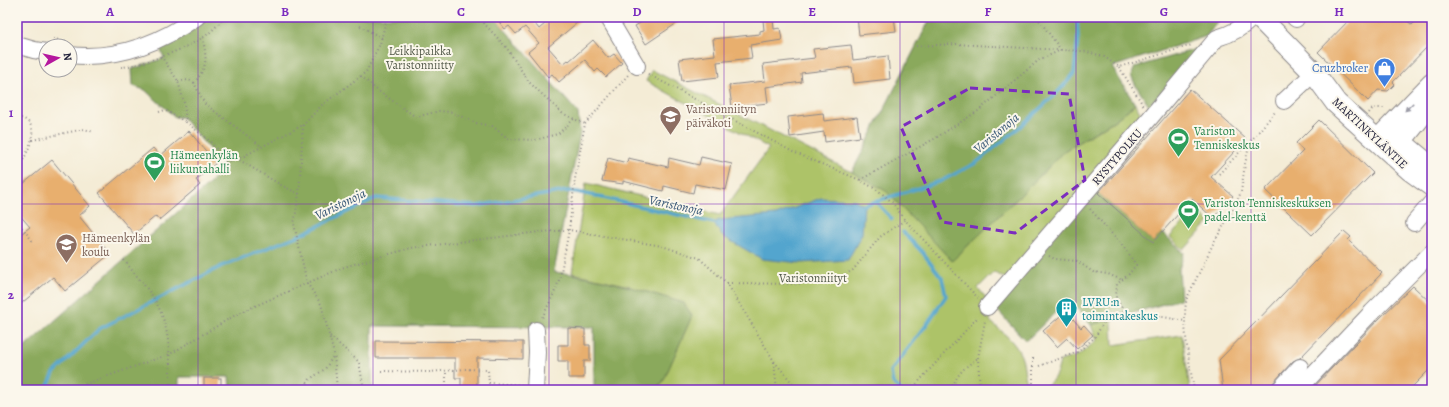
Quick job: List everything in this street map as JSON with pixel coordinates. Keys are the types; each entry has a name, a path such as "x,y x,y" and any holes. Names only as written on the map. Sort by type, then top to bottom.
{"main road":[{"name":"MARTINKYLÄNTIE","path":"1258,17 1314,74 1336,103 1389,141 1432,168"},
{"path":"1389,141 1432,89"},
{"name":"MARTINKYLÄNTIE","path":"1389,141 1410,170 1432,186"}],"street":[{"path":"78,51 95,56 119,53 138,48 180,29 197,17"},
{"name":"RYSTYPOLKU","path":"987,307 1217,38 1246,25 1258,17"},
{"path":"612,18 637,66"},
{"path":"19,38 34,50 38,48"},
{"path":"1284,101 1314,74"},
{"path":"1414,223 1432,202"},
{"path":"1298,390 1372,312 1432,252"},
{"path":"535,388 537,352 536,330"},
{"path":"1279,390 1300,367"}],"path":[{"path":"159,112 165,110 186,122 211,142 226,162 236,158 302,125 322,105 366,72 382,38 387,17"},
{"path":"478,17 506,47 529,82 562,114 585,124"},
{"path":"1037,17 1061,50"},
{"path":"360,26 382,38"},
{"path":"17,28 19,38"},
{"path":"194,83 204,71 206,58 203,38"},
{"path":"916,46 957,44 1070,50 1083,51 1103,56 1119,67 1150,118"},
{"path":"1119,67 1194,45"},
{"path":"860,180 934,140 978,111 1039,60 1061,50"},
{"path":"161,56 178,81 184,103 186,122"},
{"path":"536,330 556,289 560,277 569,230 575,179 585,124 637,66 649,75 793,152 860,180 880,191 892,202 906,220 987,307"},
{"path":"361,75 377,90 416,117 439,111 452,112 476,123 492,126 509,138 535,140 558,134 574,119"},
{"path":"178,81 189,80 194,83 205,104 262,146"},
{"path":"1219,174 1250,142 1284,101"},
{"path":"17,117 24,118 29,122 32,132 32,140 17,172"},
{"path":"302,125 299,194 294,224 307,283 321,304 334,354 337,390"},
{"path":"32,140 84,129 94,132"},
{"path":"1194,390 1185,321 1185,307 1187,298 1213,244 1235,206 1241,192 1250,142"},
{"path":"236,158 299,194"},
{"path":"1081,198 1127,251 1136,265 1117,284 1116,299 1124,312"},
{"path":"727,283 797,284 838,279 853,270 880,237 906,220"},
{"path":"17,221 34,243"},
{"path":"75,390 77,387 170,354 239,313 344,267 411,248 540,232 569,230 662,246 699,258 727,283 774,361 798,390"},
{"path":"1038,248 1055,259 1077,261 1092,272 1108,274 1122,280"},
{"path":"124,260 151,295 158,306 166,326 170,354 170,390"},
{"path":"980,390 978,358 987,307"},
{"path":"911,390 987,307"},
{"path":"1040,366 1078,352 1095,337 1107,316 1124,312 1185,321"},
{"path":"329,335 359,362 364,390"},
{"path":"303,390 310,379 325,369 334,354"},
{"path":"952,390 958,376 966,366 978,358"},
{"path":"1033,358 1033,390"},
{"path":"774,361 777,390"},
{"path":"381,371 429,372 466,369 488,370 489,383 535,388"},
{"path":"446,370 446,390"}],"highlighted area":[{"path":"970,88 1069,94 1085,180 1015,233 942,222 901,127"}],"green space":[{"name":"Leikkipaikka Varistonniitty","path":"208,17 494,17 578,113 580,133 554,272 603,280 684,303 692,316 663,382 653,390 594,390 594,327 372,326 372,390 230,390 229,377 179,377 179,390 17,390 17,354 226,169 182,117 175,117 145,90 133,86 132,69 164,58 160,48 183,36"},
{"path":"931,17 1221,17 1207,36 1112,67 1135,104 1115,120 1064,151 952,261 886,191 852,172"},
{"path":"1203,47 1149,106 1131,76 1135,67"},
{"name":"Varistonniityt","path":"652,70 886,190 952,260 1027,189 1064,151 1115,120 1135,104 1144,119 1006,279 994,272 978,288 992,305 990,321 1010,339 1018,350 1023,362 1025,377 1029,386 1038,388 1044,387 1048,384 1054,378 1060,361 1079,355 1097,340 1091,325 1112,319 1113,345 1182,335 1190,390 653,390 663,382 630,286 572,273 586,183 720,215 769,148 646,81"},
{"path":"1096,188 1098,193 1153,242 1162,232 1184,253 1179,269 1181,299 1091,325 1069,299 1026,341 997,310 999,298"},
{"name":"Variston Tenniskeskuksen padel-kenttä","path":"1195,209 1209,222 1184,250 1170,237"}],"water":[{"path":"821,198 855,200 864,205 862,234 848,260 801,263 762,259 722,236 714,223 719,220 776,215"}],"building":[{"path":"495,17 537,17 532,20 539,29 553,17 584,17 548,47 563,64 568,60 569,61 593,40 608,58 614,54 622,63 606,77 598,69 595,72 585,60 559,82 552,74 548,77 528,52 539,43 525,27 516,34 509,26 505,29"},
{"path":"650,17 686,17 646,44 635,26"},
{"path":"857,17 894,17 896,31 859,35"},
{"path":"1352,17 1403,17 1412,25 1420,17 1432,17 1432,42 1393,82 1395,84 1388,91 1378,90 1368,101 1318,52"},
{"path":"773,19 774,29 780,28 782,40 750,45 752,58 717,62 719,77 682,81 679,59 715,55 713,39 760,34 760,31 764,30 763,20"},
{"path":"851,45 853,60 888,56 890,79 854,83 852,67 801,73 802,82 766,87 768,103 732,107 729,85 765,81 763,64 815,58 813,49"},
{"name":"Variston Tenniskeskus","path":"1190,89 1246,139 1211,177 1233,196 1213,218 1192,199 1153,242 1098,193"},
{"path":"823,113 824,121 857,117 860,137 825,142 824,132 790,137 788,117"},
{"path":"1319,120 1373,173 1312,235 1265,190 1303,151 1296,143"},
{"name":"Hämeenkylän liikuntahalli","path":"189,131 216,163 196,180 200,185 159,220 156,216 134,234 99,193 153,148 160,156"},
{"name":"Varistonniityn päiväkoti","path":"701,157 732,164 726,190 695,184 693,193 664,186 663,191 623,181 623,184 602,181 608,158 627,163 628,158 668,167 669,158 699,165"},
{"name":"Hämeenkylän koulu","path":"52,160 90,206 79,216 110,254 65,291 53,277 17,307 17,237 30,227 17,212 17,189"},
{"path":"1344,231 1351,237 1348,240 1382,273 1300,358 1293,361 1272,384 1269,390 1223,390 1219,360"},
{"path":"1413,286 1432,304 1432,367 1409,390 1311,390 1379,319"},
{"name":"LVRU:n toimintakeskus","path":"1066,311 1081,328 1084,325 1093,335 1077,349 1067,338 1057,347 1043,331"},
{"path":"568,328 585,329 585,345 590,345 590,361 584,361 584,378 568,378 568,361 558,361 558,345 568,345"},
{"path":"376,341 523,342 523,359 477,358 477,389 461,389 461,378 455,378 455,358 376,358"},
{"path":"204,378 221,378 221,390 204,390"}],"waterway":[{"name":"Varistonoja","path":"864,205 941,181 976,163 1022,125 1057,93 1074,74 1078,37 1077,17"},
{"name":"Varistonoja","path":"46,390 54,373 99,329 222,266 302,234 376,198 476,206 567,191 714,223"},
{"path":"875,201 892,219"},
{"path":"900,389 893,383 891,371 927,324 946,296 942,278 922,252 903,232"}],"place":[{"name":"Cruzbroker","path":"1384,88"},
{"name":"Varistonniityn päiväkoti","path":"670,136"},
{"name":"Variston Tenniskeskus","path":"1179,158"},
{"name":"Hämeenkylän liikuntahalli","path":"155,182"},
{"name":"Variston Tenniskeskuksen padel-kenttä","path":"1189,230"},
{"name":"Hämeenkylän koulu","path":"67,264"},
{"name":"LVRU:n toimintakeskus","path":"1067,328"}]}
